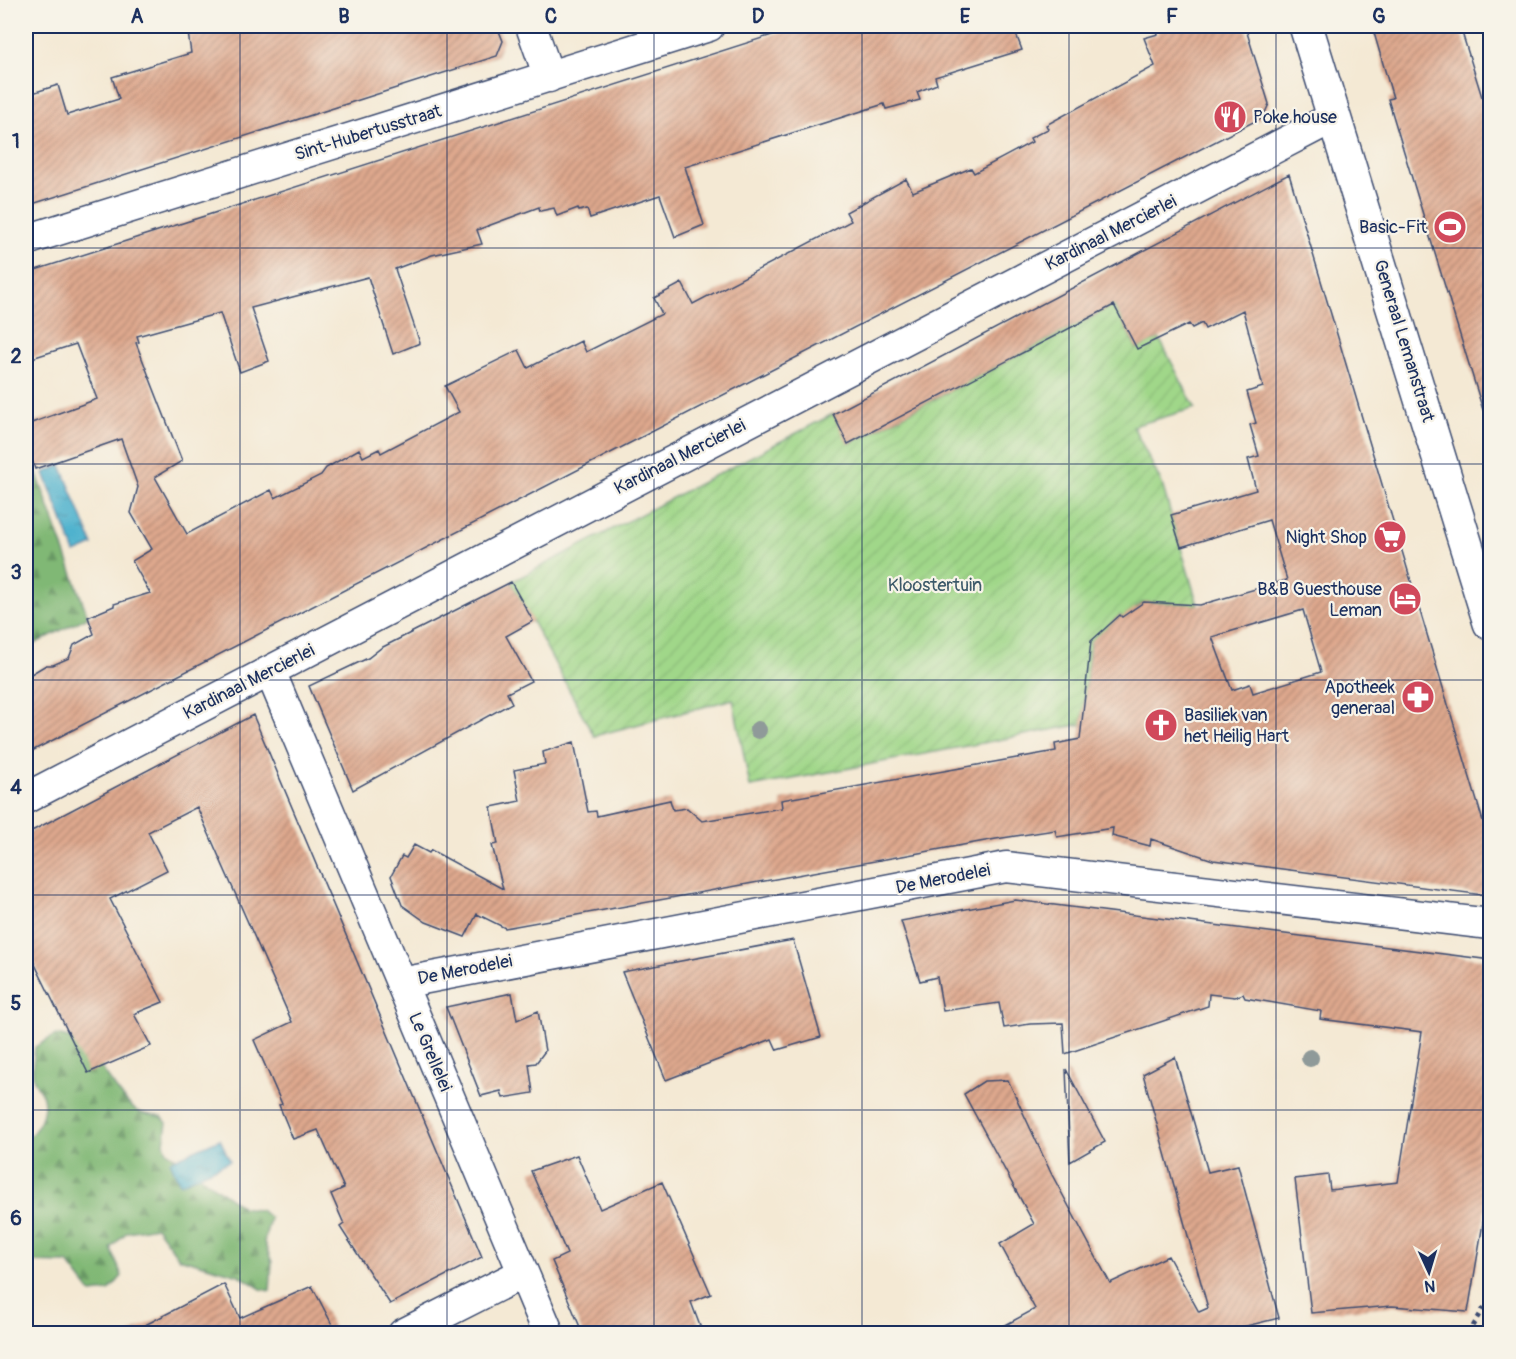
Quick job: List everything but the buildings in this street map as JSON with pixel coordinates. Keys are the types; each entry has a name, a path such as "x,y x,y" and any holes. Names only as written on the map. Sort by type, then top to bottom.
{"main road":[{"name":"Generaal Lemanstraat","path":"1306,26 1491,623"}],"street":[{"path":"531,26 549,77"},
{"name":"Sint-Hubertusstraat","path":"26,240 709,26"},
{"name":"Kardinaal Mercierlei","path":"26,798 1334,117"},
{"name":"Le Grellelei","path":"270,671 549,1334"},
{"name":"De Merodelei","path":"400,983 1006,867 1491,924"},
{"path":"403,1334 523,1273"}],"path":[{"path":"1468,1334 1491,1297"}],"green space":[{"name":"Kloostertuin","path":"1114,305 1137,349 1159,338 1195,408 1133,426 1162,484 1198,605 1144,602 1136,607 1135,622 1130,626 1120,615 1090,642 1082,724 750,787 733,699 594,736 511,582 833,414 849,444"},
{"path":"26,443 88,617 26,648"},
{"path":"56,1035 86,1042 110,1080 133,1108 142,1113 162,1117 167,1123 164,1143 167,1151 242,1207 262,1211 270,1218 264,1242 272,1262 270,1291 261,1289 239,1275 179,1258 156,1227 127,1232 111,1248 122,1276 109,1291 91,1293 68,1263 26,1262 26,1139 40,1121 44,1109 42,1094 33,1076 35,1047"}],"water":[{"path":"61,465 93,545 75,553 44,473"},
{"path":"220,1139 230,1161 180,1184 170,1161"}],"place":[{"name":"Poke house","path":"1230,117"},
{"name":"Basic-Fit","path":"1450,227"},
{"name":"Night Shop","path":"1390,537"},
{"name":"B&B Guesthouse Leman","path":"1405,599"},
{"name":"Apotheek generaal","path":"1418,697"},
{"name":"Basiliek van het Heilig Hart","path":"1161,725"}]}
